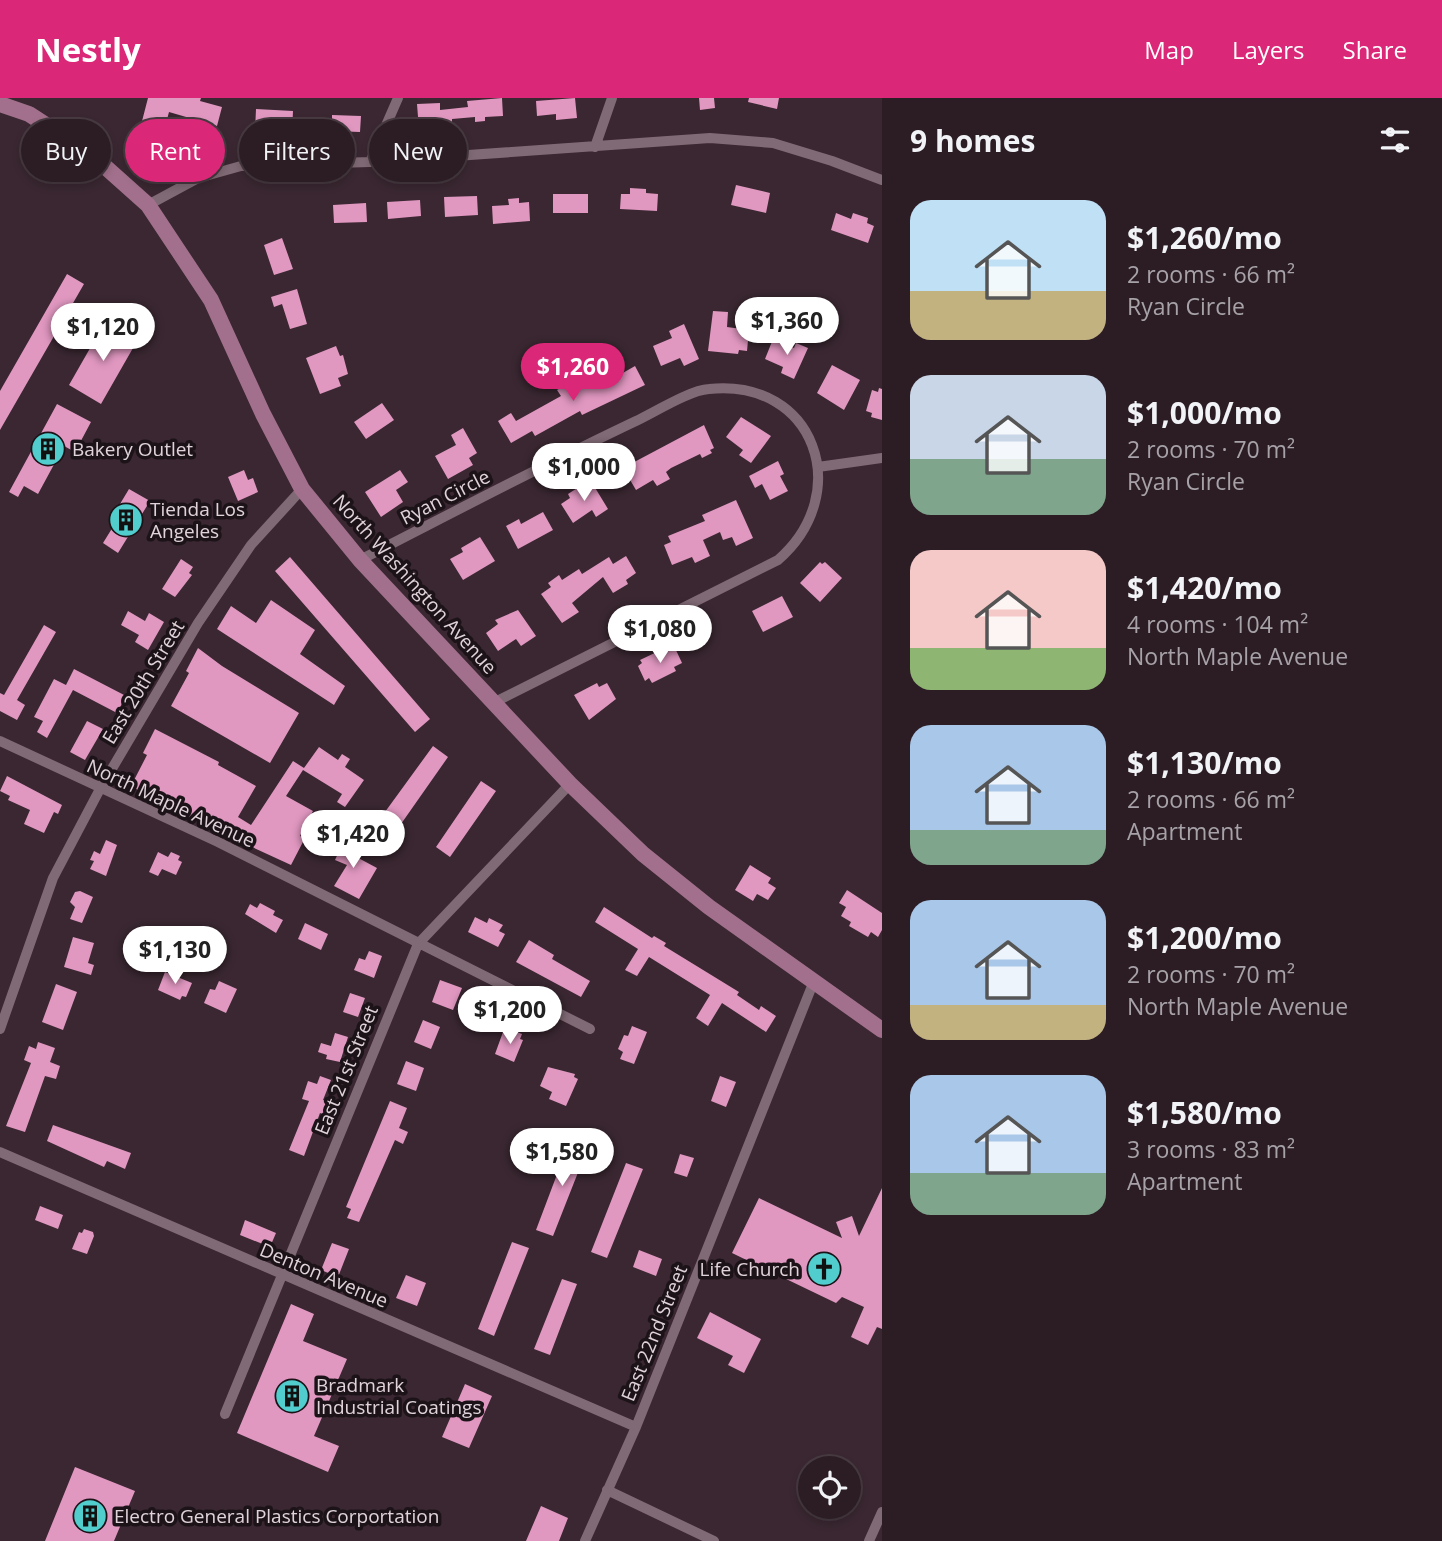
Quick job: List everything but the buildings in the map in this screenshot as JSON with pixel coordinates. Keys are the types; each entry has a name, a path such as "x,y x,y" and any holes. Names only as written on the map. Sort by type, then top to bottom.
{"main road":[{"name":"North Washington Avenue","path":"0,104 29,114 92,155 148,205 211,300 263,414 302,489 360,560 570,785 642,854 680,884 882,1030"}],"street":[{"path":"389,119 398,98"},
{"path":"595,147 611,98"},
{"path":"467,156 710,138 772,143 882,180"},
{"path":"148,205 198,178 241,166 369,162"},
{"name":"Ryan Circle","path":"360,560 600,438 706,388 741,389 778,404 797,418 812,437 818,467 815,500 796,545 778,560 493,703"},
{"path":"818,467 882,458"},
{"name":"East 20th Street","path":"0,1029 53,878 100,789 206,612 251,545 302,489"},
{"name":"North Maple Avenue","path":"0,741 218,842 590,1029"},
{"name":"East 21st Street","path":"225,1415 418,944 570,785"},
{"name":"East 22nd Street","path":"585,1541 636,1427 814,981"},
{"name":"Denton Avenue","path":"0,1152 636,1427"},
{"path":"607,1490 713,1541"},
{"path":"869,1541 882,1512"}],"place":[{"name":"Bakery Outlet","path":"48,449"},
{"name":"Tienda Los Angeles","path":"126,520"},
{"name":"Life Church","path":"824,1269"},
{"name":"Bradmark Industrial Coatings","path":"292,1396"},
{"name":"Electro General Plastics Corportation","path":"90,1516"}]}
